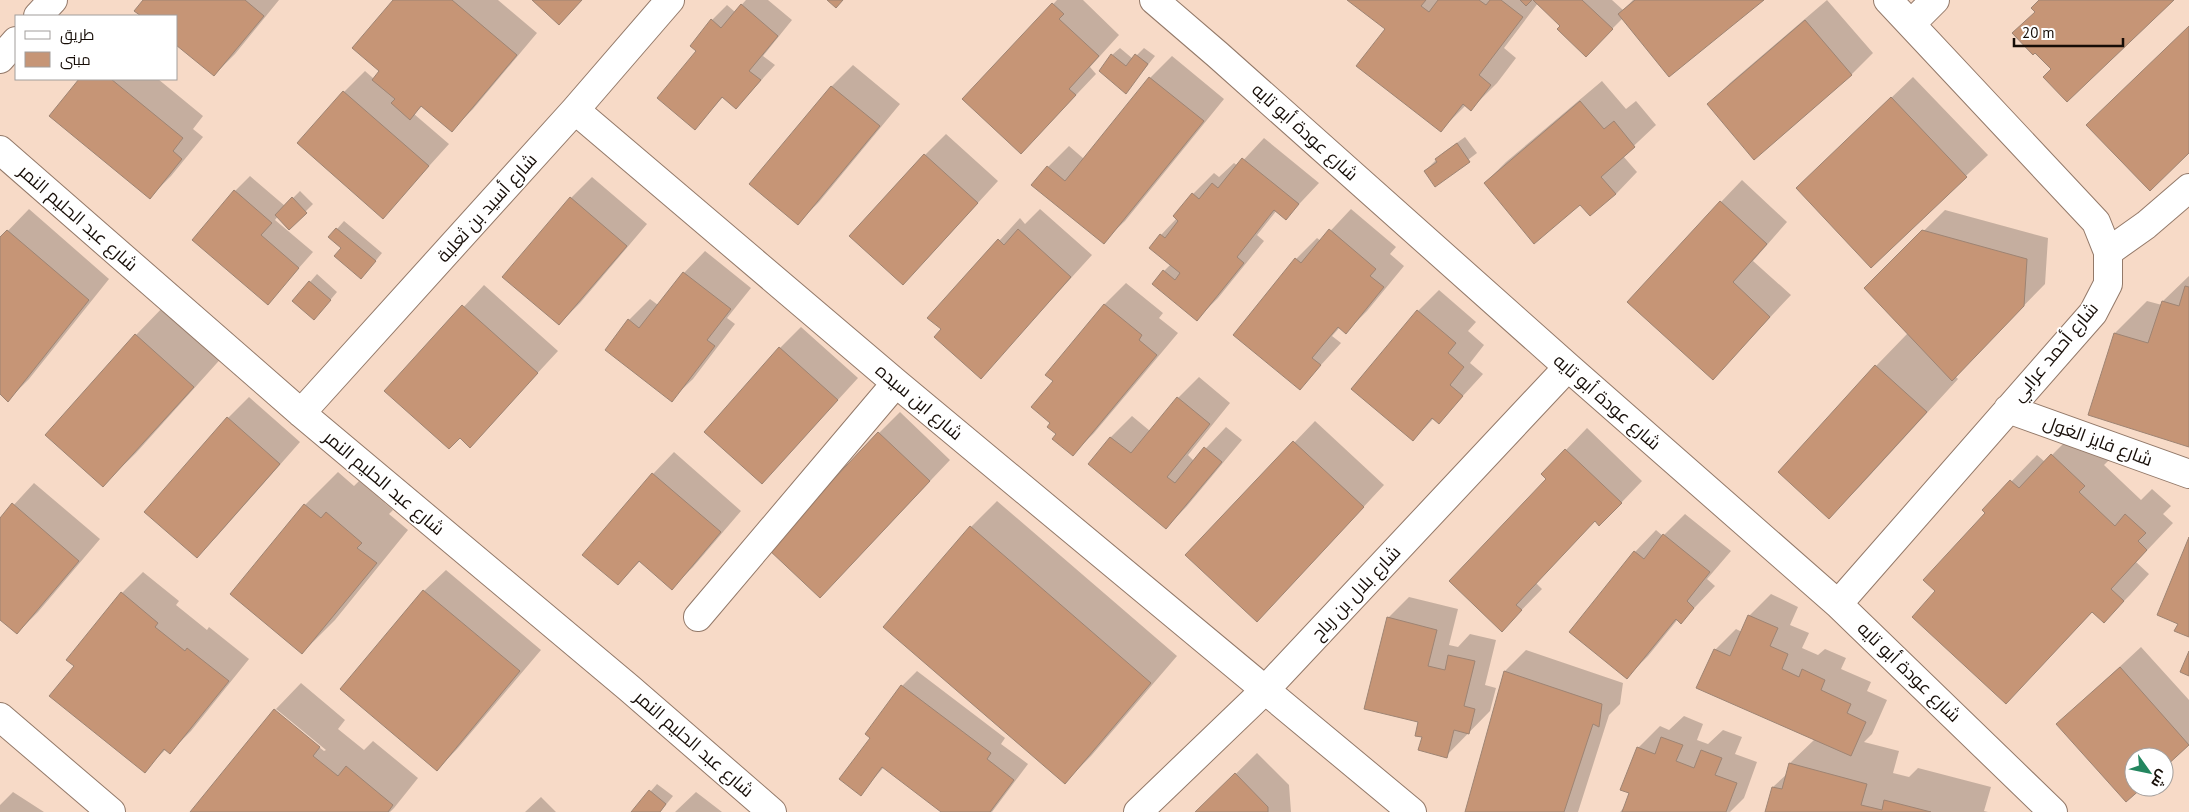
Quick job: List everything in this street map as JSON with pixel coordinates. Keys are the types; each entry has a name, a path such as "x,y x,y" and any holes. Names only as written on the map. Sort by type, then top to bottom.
{"street":[{"path":"39,15 52,0"},
{"name":"شارع أسيد بن ثعلبة","path":"301,413 575,110 670,0"},
{"name":"شارع عودة أبو تايه","path":"1154,0 1838,604 2053,812"},
{"name":"شارع أحمد عرابي","path":"1838,604 2093,313 2108,284 2108,252 2096,222 1888,0"},
{"path":"1911,24 1935,0"},
{"path":"0,59 15,42"},
{"name":"شارع ابن سيده","path":"575,110 896,383 1412,812"},
{"name":"شارع عبد الحليم النمر","path":"0,150 301,413 629,688 772,812"},
{"path":"2108,252 2146,225 2189,188"},
{"name":"شارع بلال بن رباح","path":"1138,812 1265,690 1568,367"},
{"path":"698,616 896,383"},
{"name":"شارع فايز الغول","path":"2008,409 2189,474"},
{"path":"1,721 111,812"}],"building":[{"path":"143,0 245,0 264,16 214,76 178,47 178,15 140,15 134,11"},
{"path":"393,0 452,0 517,55 452,132 421,106 410,120 391,103 395,99 372,80 379,71 352,48"},
{"path":"532,0 582,0 559,25"},
{"path":"827,0 843,0 836,8"},
{"path":"1347,0 1426,0 1421,6 1429,12 1438,0 1479,0 1486,5 1490,0 1501,0 1523,17 1479,75 1491,85 1471,111 1463,104 1441,132 1356,66 1385,29"},
{"path":"1520,0 1532,0 1526,6"},
{"path":"1533,0 1582,0 1613,29 1586,57 1557,29 1560,26"},
{"path":"1635,0 1764,0 1669,77 1618,14"},
{"path":"2039,0 2174,0 2067,102 2043,77 2051,69 2035,53 2033,55 2012,33 2035,12 2031,8"},
{"path":"1052,3 1064,14 1059,19 1099,56 1069,89 1076,95 1021,154 962,99"},
{"path":"741,4 778,36 749,71 761,80 736,109 722,97 695,130 657,98 696,51 690,46 711,19 721,28"},
{"path":"1805,20 1852,75 1754,160 1707,104"},
{"path":"2189,26 2189,153 2150,191 2086,125"},
{"path":"1111,54 1126,66 1135,54 1148,64 1126,94 1099,71"},
{"path":"1149,77 1204,121 1104,244 1031,185 1047,166 1065,181"},
{"path":"78,80 112,80 183,138 173,151 182,159 150,199 49,116"},
{"path":"831,86 880,126 798,225 749,184"},
{"path":"343,91 429,166 383,219 297,143"},
{"path":"1891,97 1967,177 1871,268 1796,188"},
{"path":"1580,101 1604,129 1614,121 1635,147 1601,177 1616,194 1590,216 1580,205 1534,244 1484,183"},
{"path":"1457,143 1470,162 1435,187 1424,171 1437,162 1435,159"},
{"path":"924,154 978,203 903,285 849,236"},
{"path":"1242,158 1299,204 1286,220 1274,210 1237,257 1244,263 1197,321 1152,284 1163,270 1175,280 1180,273 1149,248 1160,234 1165,238 1178,221 1173,216 1192,193 1199,199 1212,183 1218,188"},
{"path":"234,190 272,223 261,235 299,268 268,305 192,240"},
{"path":"292,197 307,213 289,230 275,215"},
{"path":"570,197 627,246 559,325 502,277"},
{"path":"1720,201 1767,244 1733,282 1770,317 1713,380 1627,302"},
{"path":"336,228 376,261 361,279 334,256 341,248 328,237"},
{"path":"1018,229 1071,277 981,379 934,337 941,329 927,318 998,239 1004,245"},
{"path":"1329,229 1376,269 1370,276 1384,287 1346,334 1338,327 1312,358 1321,365 1300,390 1233,335 1295,258 1301,263"},
{"path":"7,230 89,300 8,402 0,394 0,237"},
{"path":"1922,230 2027,259 2024,306 1952,381 1864,288"},
{"path":"683,272 731,309 707,340 715,346 672,402 605,350 628,319 639,328"},
{"path":"309,281 331,300 314,320 292,301"},
{"path":"2185,286 2189,287 2189,447 2088,415 2114,333 2148,343 2162,301 2179,306"},
{"path":"1104,304 1142,335 1139,340 1157,355 1073,456 1052,439 1056,434 1047,427 1050,423 1031,407 1053,381 1045,375"},
{"path":"462,305 538,373 470,448 460,438 449,449 384,391"},
{"path":"1417,310 1456,343 1448,353 1464,367 1450,385 1463,396 1439,424 1432,418 1413,441 1351,389"},
{"path":"135,334 194,387 103,487 45,435"},
{"path":"779,347 838,400 762,484 704,432"},
{"path":"1875,365 1927,412 1829,519 1778,472"},
{"path":"1177,397 1210,424 1167,477 1175,483 1204,447 1222,462 1166,529 1088,464 1110,437 1131,453"},
{"path":"227,417 280,464 197,558 144,512"},
{"path":"878,432 930,481 820,598 768,549"},
{"path":"1293,441 1364,507 1257,622 1185,555"},
{"path":"1565,449 1622,503 1599,526 1595,521 1516,605 1522,610 1502,632 1449,581 1546,479 1541,474"},
{"path":"2051,454 2085,486 2079,492 2115,526 2125,514 2146,533 2138,541 2147,550 2111,589 2124,601 2104,623 2092,612 2006,704 1912,617 1935,591 1923,580 1985,513 1982,510 2010,480 2019,488"},
{"path":"652,473 721,532 672,590 639,561 618,585 582,555"},
{"path":"12,503 79,561 17,634 0,620 0,518"},
{"path":"304,504 321,518 326,512 362,543 357,548 377,563 302,654 230,594"},
{"path":"970,526 1151,683 1065,784 883,627"},
{"path":"1663,534 1710,572 1687,601 1694,608 1681,624 1676,619 1627,679 1569,632 1634,551 1644,559"},
{"path":"2189,537 2189,637 2174,631 2178,624 2157,615"},
{"path":"423,590 520,671 437,771 340,689"},
{"path":"121,592 158,623 155,627 185,651 187,648 229,681 170,754 164,749 145,773 49,696 74,666 66,660"},
{"path":"1748,615 1778,628 1770,646 1788,654 1782,669 1799,677 1802,669 1825,680 1821,690 1851,704 1847,713 1866,722 1851,756 1696,688 1714,649 1730,656"},
{"path":"1387,617 1437,630 1428,666 1445,670 1448,655 1475,661 1464,706 1475,709 1469,734 1454,730 1447,758 1418,750 1422,737 1415,736 1418,722 1364,709"},
{"path":"2189,651 2189,676 2180,672"},
{"path":"2120,667 2189,745 2174,759 2174,747 2124,747 2124,797 2132,797 2126,802 2056,724"},
{"path":"1504,671 1602,704 1599,727 1593,724 1564,812 1465,812"},
{"path":"901,685 991,753 987,759 1014,780 990,812 941,812 882,767 861,796 839,779 870,738 865,734"},
{"path":"274,709 320,747 313,756 338,776 346,766 393,805 388,812 190,812"},
{"path":"1661,737 1683,745 1676,761 1694,768 1701,750 1722,758 1715,775 1737,783 1726,812 1622,812 1629,793 1620,790 1637,747 1655,754"},
{"path":"1789,763 1867,784 1861,805 1882,810 1884,800 1931,812 1765,812 1772,787 1782,789"},
{"path":"1235,773 1268,807 1268,812 1195,812"},
{"path":"649,790 666,804 660,812 631,812"}]}
